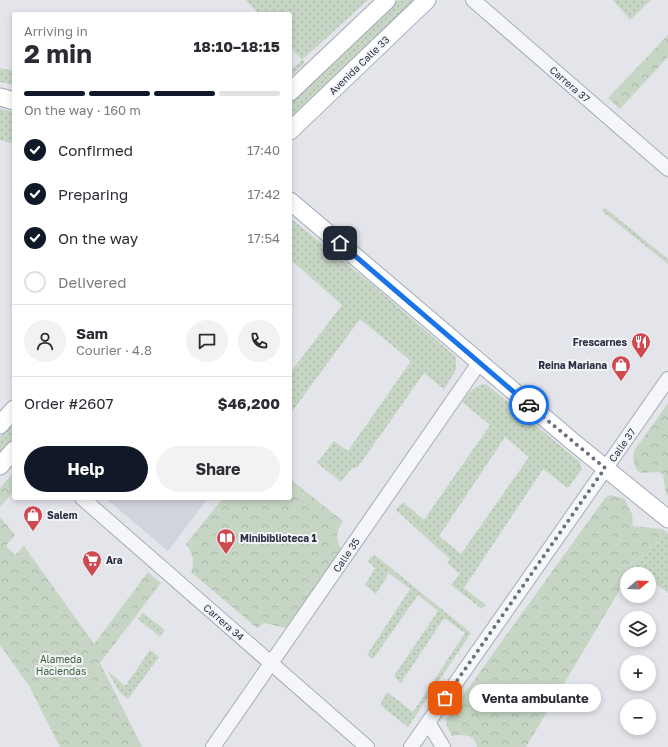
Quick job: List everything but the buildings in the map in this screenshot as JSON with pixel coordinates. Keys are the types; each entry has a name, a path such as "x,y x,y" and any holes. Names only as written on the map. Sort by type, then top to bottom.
{"main road":[{"path":"292,90 386,0"},
{"name":"Avenida Calle 33","path":"292,129 428,0"},
{"path":"0,98 12,100"},
{"path":"292,203 479,363 668,519"},
{"path":"0,425 12,411"},
{"path":"0,466 12,452"}],"street":[{"name":"Carrera 37","path":"473,0 668,169"},
{"name":"Calle 35","path":"213,747 479,363"},
{"name":"Calle 37","path":"411,747 668,379"},
{"name":"Carrera 34","path":"84,500 367,747"},
{"path":"428,722 443,747"}],"shaded area":[{"path":"107,500 206,500 168,551"}],"green space":[{"path":"246,0 368,0 302,60 292,49 292,12 257,12"},
{"path":"398,0 416,0 292,118 292,101"},
{"path":"613,0 651,0 630,20"},
{"path":"668,35 668,57 620,109 608,98"},
{"path":"302,60 305,63 292,75 292,69"},
{"path":"0,68 12,71 12,85 0,82"},
{"path":"0,109 12,112 12,143 0,140"},
{"path":"605,208 668,259 668,264 602,211"},
{"path":"292,220 373,285 456,357 456,370 444,389 424,373 358,467 351,469 341,482 317,463 334,441 348,451 411,361 360,319 292,411 292,370 342,305 292,261"},
{"path":"486,384 580,462 582,469 568,488 543,469 464,588 486,605 482,609 451,585 460,574 447,563 450,559 396,510 403,502 424,520 490,425 462,402 472,390","holes":["505,437 529,457 461,554 439,536"]},
{"path":"668,403 668,496 666,494 663,474 658,472 640,473 634,463 634,451"},
{"path":"12,423 12,443 0,457 0,437"},
{"path":"12,474 12,493 0,507 0,488"},
{"path":"292,481 343,521 337,535 338,542 342,550 286,628 264,623 257,628 191,572 193,558 186,544 221,500 292,500"},
{"path":"611,495 625,499 632,514 633,526 663,529 668,533 646,551 635,567 620,567 620,590 526,747 477,747 476,743 471,737 464,735 452,736 447,726 446,719 605,498"},
{"name":"Alameda Haciendas","path":"0,517 15,535 6,546 15,555 24,546 94,644 148,572 161,583 100,663 142,747 60,747 29,686 0,645"},
{"path":"668,533 668,593 656,584 656,567 634,567 646,551"},
{"path":"375,555 471,633 408,727 380,705 387,692 413,712 465,633 444,618 401,683 394,676 438,611 418,595 373,659 367,655 410,589 389,573 376,594 365,585 375,568 368,561"},
{"path":"143,613 165,630 160,637 138,619"},
{"path":"150,650 159,657 128,699 120,693 107,670 125,686"}],"way so far":[{"path":"445,698 605,468 529,405"}],"place":[{"name":"Frescarnes","path":"641,359"},
{"name":"Reina Mariana","path":"621,382"},
{"name":"Salem","path":"33,532"},
{"name":"Minibiblioteca 1","path":"226,555"},
{"name":"Ara","path":"92,577"},
{"name":"Venta ambulante","path":"445,698"}],"route":[{"path":"340,243 529,405"}]}
